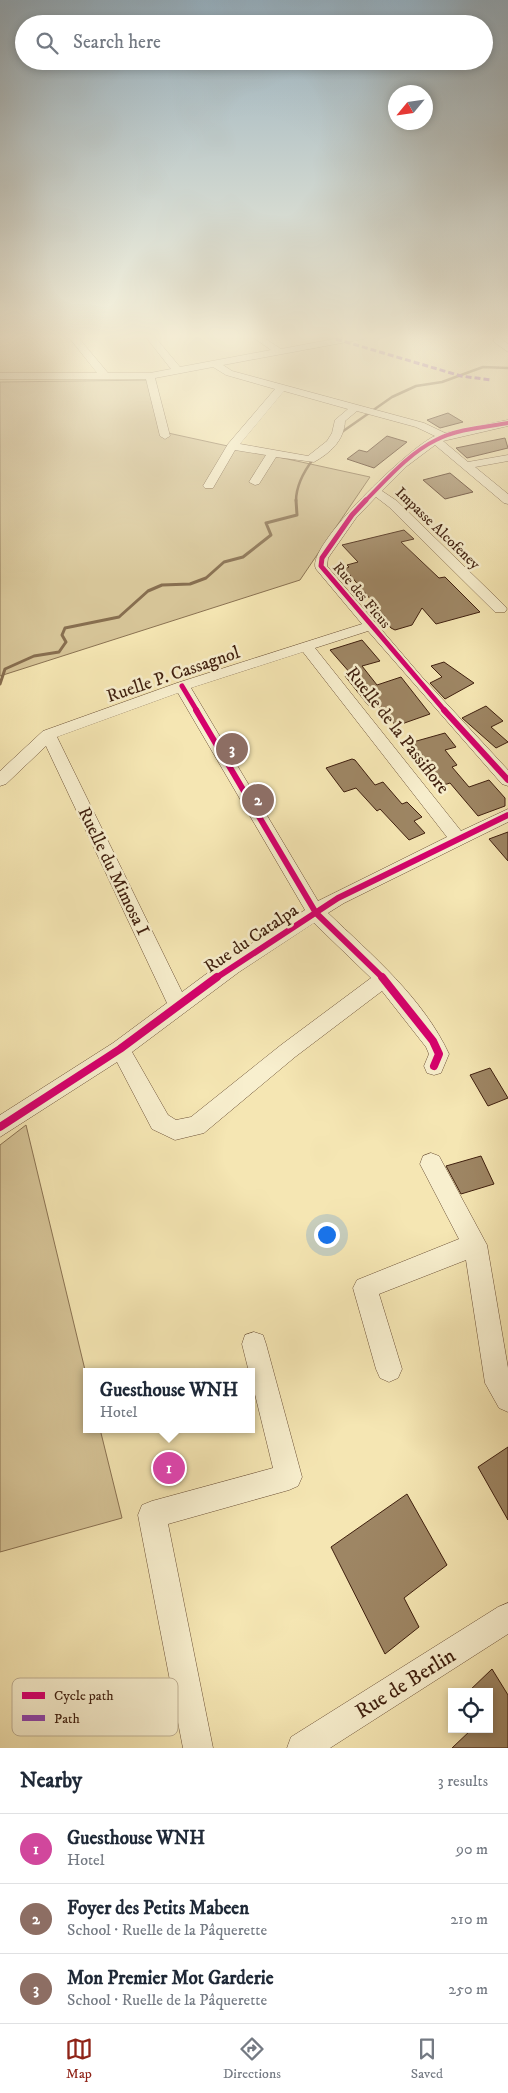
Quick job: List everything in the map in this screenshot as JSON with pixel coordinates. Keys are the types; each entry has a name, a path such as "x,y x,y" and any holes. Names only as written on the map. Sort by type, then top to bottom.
{"street":[{"path":"160,418 164,436"},
{"path":"210,486 232,446 257,418"},
{"path":"232,446 306,461 312,460 334,442 339,432 340,420 343,418"},
{"path":"392,418 420,425 439,438 508,500"},
{"name":"Rue des Ficus","path":"508,423 439,438 403,464 352,515 322,558 321,566 417,680 508,780"},
{"path":"255,482 272,454"},
{"path":"468,466 508,458"},
{"name":"Impasse Alcofeney","path":"375,491 392,504 500,609"},
{"name":"Ruelle P. Cassagnol","path":"0,780 48,735 182,686 372,625"},
{"name":"Ruelle de la Passiflore","path":"306,646 457,838"},
{"path":"182,686 316,912 384,979 433,1041 439,1054 434,1066"},
{"name":"Ruelle du Mimosa I","path":"48,735 179,1007"},
{"name":"Rue du Catalpa","path":"0,1127 120,1049 232,966 338,898 457,838 508,815"},
{"path":"120,1049 160,1122 175,1130 196,1126 288,1051 384,979"},
{"path":"431,1164 475,1245 498,1383 508,1398"},
{"path":"389,1369 366,1288 475,1245"},
{"path":"198,1748 152,1515 289,1477 254,1344"},
{"name":"Rue de Berlin","path":"302,1748 508,1617"}],"shaded area":[{"path":"0,418 164,418 168,433 370,477 300,580 0,676"},
{"path":"26,1125 85,1368 83,1368 83,1433 101,1433 122,1518 0,1552 0,1145"}],"building":[{"path":"434,418 456,418 463,422 440,428 427,420"},
{"path":"387,436 407,442 374,468 347,459 359,450 367,452"},
{"path":"505,438 508,448 467,458 456,448"},
{"path":"450,473 473,492 445,499 423,480"},
{"path":"404,530 414,539 401,542 439,578 445,577 480,612 436,624 422,608 412,625 395,630 391,628 384,620 387,619 345,569 349,567 347,565 358,562 342,545"},
{"path":"362,640 380,661 362,666 377,685 401,677 430,714 396,726 376,703 368,705 345,676 351,674 330,650"},
{"path":"444,662 474,683 445,699 430,683 442,677 431,666"},
{"path":"486,706 503,721 491,727 508,742 496,748 462,718"},
{"path":"445,733 456,747 445,750 457,765 452,767 469,787 489,780 505,798 505,806 478,816 450,783 441,786 412,749 416,746 413,742"},
{"path":"352,759 355,760 375,785 383,782 402,804 407,802 422,817 414,821 425,833 409,840 380,809 377,811 356,788 344,792 326,768"},
{"path":"508,832 508,861 489,839"},
{"path":"490,1068 508,1098 488,1106 470,1075"},
{"path":"481,1156 494,1184 461,1194 446,1166"},
{"path":"508,1447 508,1520 478,1467"},
{"path":"407,1494 447,1565 404,1598 419,1627 385,1654 331,1547"},
{"path":"492,1669 508,1695 508,1748 452,1748 468,1733 493,1733 493,1688 472,1688"}],"waterway":[{"path":"339,434 363,418"},
{"path":"296,501 297,489 301,478 314,458"},
{"path":"0,684 5,669 34,656 59,652 66,642 62,635 65,628 119,617 148,591 162,585 190,584 206,578 224,562 243,557 271,535 266,523 297,515 296,501"}],"cycle path":[{"path":"508,423 451,434 435,440 403,464 352,515 322,558 321,566 417,680 508,780"},
{"path":"182,686 316,913 384,979 433,1041 439,1054 434,1066"},
{"path":"0,1127 120,1049 232,966 338,898 508,815"}],"place":[{"name":"Mon Premier Mot Garderie","path":"232,749"},
{"name":"Foyer des Petits Mabeen","path":"258,800"},
{"name":"Guesthouse WNH","path":"169,1468"}]}
